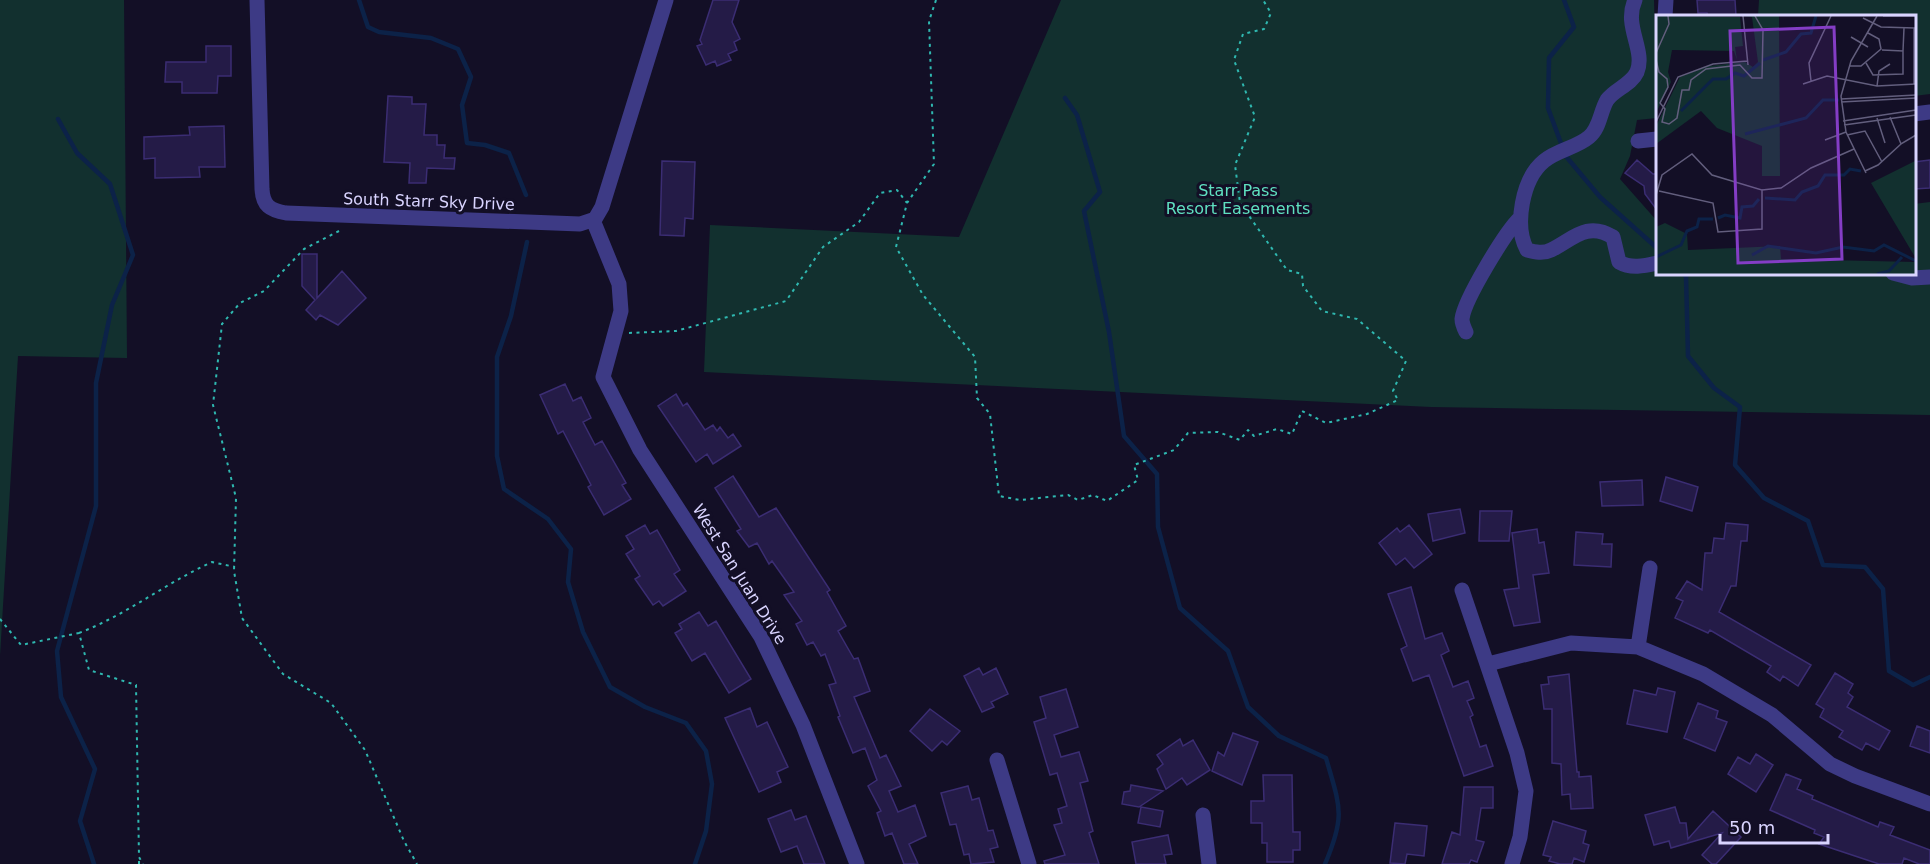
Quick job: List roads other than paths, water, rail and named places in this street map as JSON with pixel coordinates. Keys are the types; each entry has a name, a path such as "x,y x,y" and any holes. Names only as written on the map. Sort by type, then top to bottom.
{"street":[{"name":"South Starr Sky Drive","path":"257,0 262,189 264,204 268,207 286,213 353,216 571,224 591,221"},
{"path":"591,221 602,207 666,0"},
{"path":"1635,0 1630,15 1638,56 1637,71 1628,83 1608,99 1590,136 1545,160 1537,168 1529,184 1520,218 1521,240 1527,250 1550,251 1579,232 1598,231 1613,237 1619,262 1624,265 1656,264"},
{"path":"1665,15 1666,0"},
{"path":"1915,114 1930,112"},
{"path":"1638,141 1656,139"},
{"path":"1466,332 1462,323 1463,316 1474,288 1497,254 1509,229 1520,218"},
{"name":"West San Juan Drive","path":"591,221 619,284 621,311 603,377 640,450 762,637 803,725 857,864"},
{"path":"1897,274 1912,278 1930,277"},
{"path":"1638,646 1650,568"},
{"path":"1462,590 1517,753 1526,791 1520,837 1512,864"},
{"path":"1488,664 1571,643 1638,646 1703,674 1772,715 1830,764 1855,776 1930,804"},
{"path":"997,760 1029,864"},
{"path":"1203,815 1209,864"}],"waterway":[{"path":"359,0 368,27 379,32 431,38 458,49 471,77 462,105 467,143 485,145 509,153 526,195"},
{"path":"1562,146 1548,108 1549,58 1574,27 1564,0"},
{"path":"1065,98 1077,115 1100,192 1084,211 1109,332 1124,436 1157,474 1158,527 1180,608 1228,651 1248,707 1279,736 1326,758 1339,811 1336,834 1325,864"},
{"path":"58,119 77,153 110,184 133,255 112,305 96,383 96,506 57,651 61,697 95,769 80,821 94,864"},
{"path":"1564,154 1600,197 1656,247"},
{"path":"527,242 511,316 497,357 497,456 504,489 548,519 571,549 568,582 583,632 610,687 645,707 686,723 706,751 712,784 706,831 695,864"},
{"path":"1683,274 1686,276 1688,356 1714,388 1740,407 1735,465 1764,498 1808,521 1823,565 1865,567 1883,589 1889,671 1913,685 1930,677"}],"park label":[{"name":"Starr Pass Resort Easements","path":"1238,199"}]}
